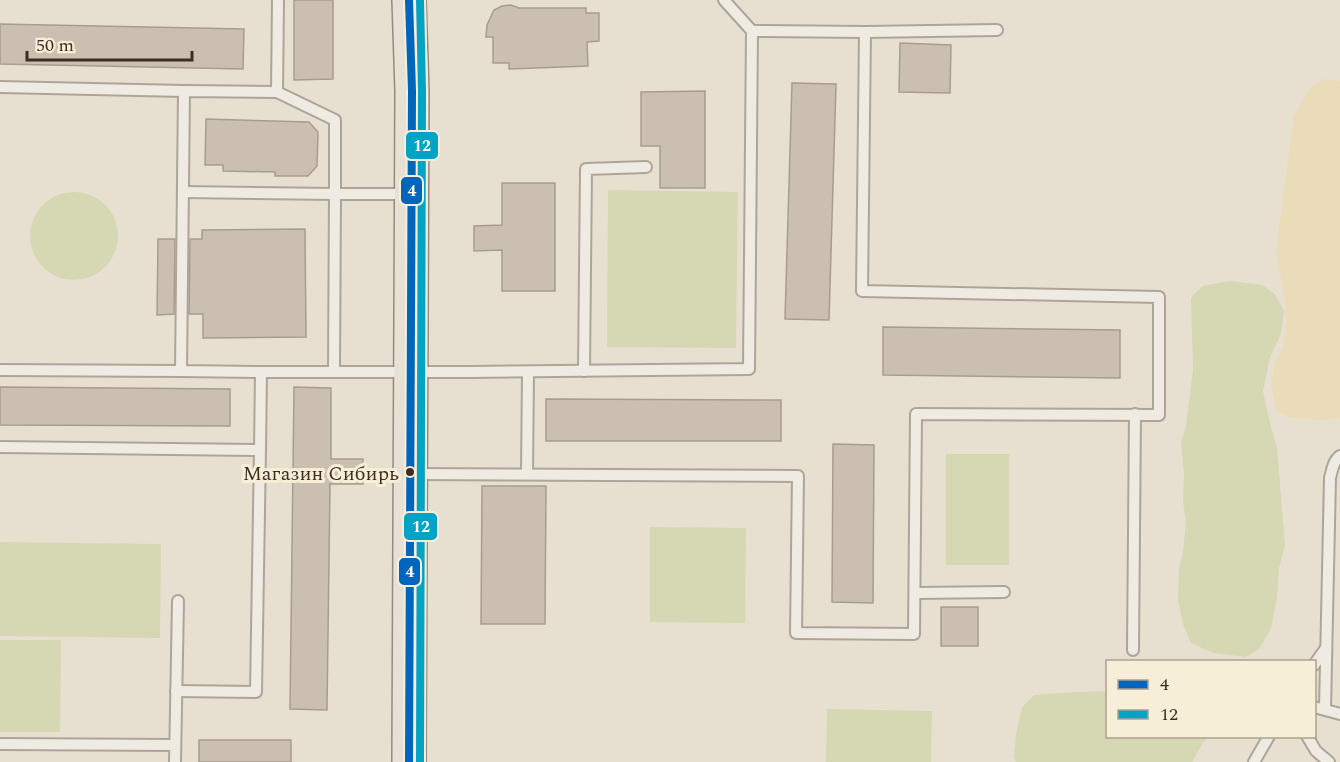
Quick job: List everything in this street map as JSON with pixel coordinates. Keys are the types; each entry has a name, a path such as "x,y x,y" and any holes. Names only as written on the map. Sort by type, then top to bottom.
{"main road":[{"path":"409,0 412,91 409,762"}],"lane":[{"path":"277,92 278,0"},
{"path":"0,370 528,372 749,369 752,31 724,0"},
{"path":"752,31 997,30"},
{"path":"411,474 798,476 796,633 914,634 916,414 1159,415 1160,297 862,291 865,32"},
{"path":"0,87 277,92 335,120 334,372"},
{"path":"181,371 184,91"},
{"path":"584,371 586,169 646,167"},
{"path":"183,192 411,194"},
{"path":"176,691 256,692 261,372"},
{"path":"527,474 528,372"},
{"path":"1133,650 1135,414"},
{"path":"0,447 260,450"},
{"path":"1340,456 1333,466 1330,478 1326,647 1320,708 1340,714"},
{"path":"915,593 1004,592"},
{"path":"175,762 178,601"},
{"path":"1316,662 1326,647"},
{"path":"1254,762 1268,738"},
{"path":"1308,738 1316,751 1329,762"},
{"path":"0,744 175,745"}],"green space":[{"path":"608,190 738,192 736,348 607,347"},
{"path":"74,192 99,199 111,211 118,236 111,261 99,273 74,280 49,273 37,261 30,236 37,211 49,199"},
{"path":"1230,281 1262,285 1275,294 1284,311 1281,334 1270,357 1263,391 1277,448 1285,545 1279,568 1277,598 1271,629 1259,649 1246,657 1213,653 1191,643 1183,624 1178,600 1179,568 1186,522 1181,443 1186,426 1193,370 1191,298 1202,286"},
{"path":"946,454 1009,454 1009,565 946,565"},
{"path":"650,527 746,528 745,623 650,622"},
{"path":"0,542 161,544 160,638 0,636"},
{"path":"0,640 61,640 60,732 0,732"},
{"path":"1106,691 1106,738 1207,738 1192,762 1016,762 1014,757 1016,734 1022,707 1034,695"},
{"path":"827,709 932,711 931,762 826,762"}],"sand":[{"path":"1324,79 1340,81 1340,418 1328,420 1290,418 1277,411 1271,386 1274,365 1283,346 1287,320 1276,250 1294,115 1312,86"}],"building":[{"path":"294,0 333,0 333,79 294,80"},
{"path":"511,5 519,8 586,8 586,13 599,13 599,41 587,42 588,66 509,69 509,63 493,63 493,37 486,37 487,25 494,10"},
{"path":"0,24 244,29 243,69 0,64"},
{"path":"900,43 951,45 950,93 899,92"},
{"path":"792,83 836,84 829,320 785,319"},
{"path":"705,91 705,188 660,188 660,146 641,146 641,92"},
{"path":"206,119 309,122 318,132 317,166 308,176 275,176 275,172 223,171 223,165 205,165"},
{"path":"502,183 555,183 555,291 502,291 502,250 474,251 474,226 502,225"},
{"path":"305,229 306,337 203,338 203,314 189,314 190,239 202,239 202,230"},
{"path":"158,239 175,239 174,314 157,315"},
{"path":"883,327 1120,330 1120,378 883,375"},
{"path":"0,387 230,389 230,426 0,425"},
{"path":"294,387 331,388 331,459 363,459 363,484 330,484 327,710 290,709"},
{"path":"546,399 781,400 781,441 546,441"},
{"path":"833,444 874,445 873,603 832,602"},
{"path":"482,486 546,486 545,624 481,624"},
{"path":"941,607 978,607 978,646 941,646"},
{"path":"199,740 291,740 291,762 199,762"}],"transit line":[{"name":"4","path":"409,0 412,91 409,762"},
{"name":"12","path":"420,0 422,91 420,762"}],"place":[{"name":"Магазин Сибирь","path":"410,472"}]}
